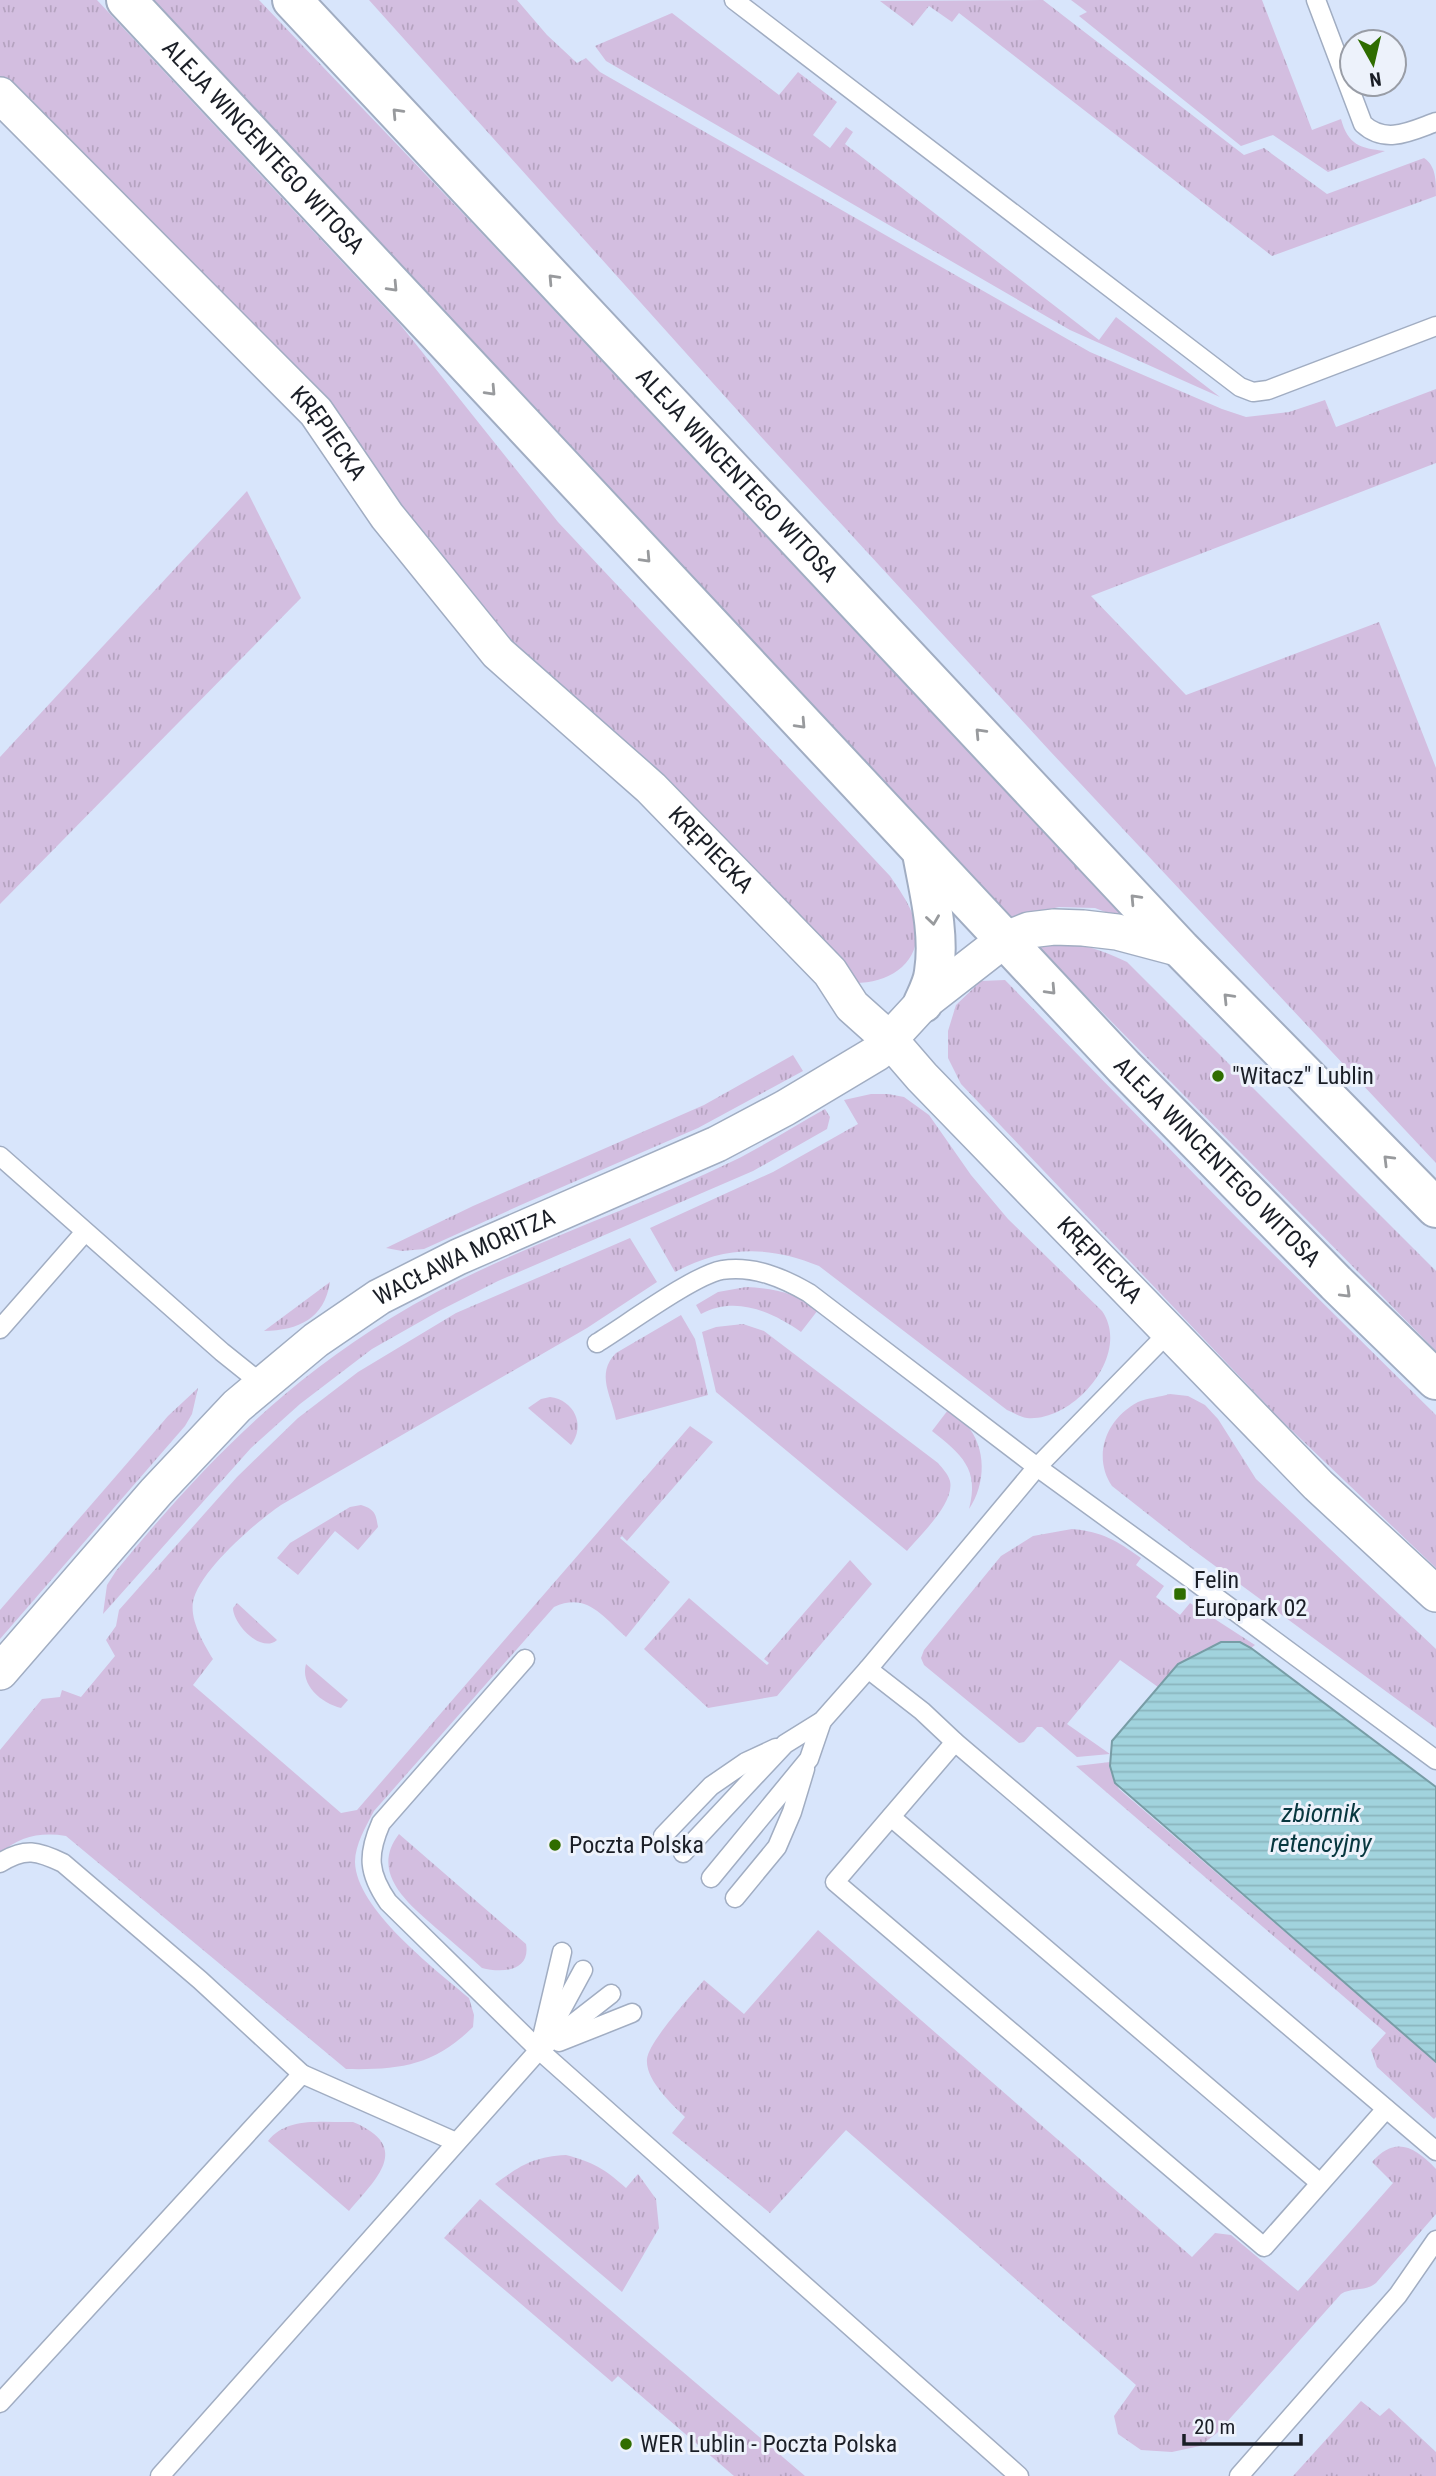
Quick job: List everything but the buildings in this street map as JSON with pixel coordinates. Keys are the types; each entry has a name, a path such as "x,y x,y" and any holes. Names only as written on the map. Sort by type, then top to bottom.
{"main road":[{"name":"ALEJA WINCENTEGO WITOSA","path":"125,0 1004,940 1221,1167 1436,1380"},
{"name":"ALEJA WINCENTEGO WITOSA","path":"292,0 1181,950 1436,1208"},
{"path":"922,853 935,926 936,954 934,976 923,1003"}],"street":[{"name":"KRĘPIECKA","path":"0,95 316,412 387,516 498,653 651,788 830,972 852,1006 890,1040 922,1077 1318,1485 1436,1594"},
{"name":"ALEJA WINCENTEGO WITOSA","path":"1004,940 1029,930 1083,928 1118,932 1181,950"},
{"name":"WACŁAWA MORITZA","path":"0,1672 183,1462 237,1406 316,1340 379,1297 458,1257 717,1144 854,1068 877,1053 923,1003 1004,940"}],"lane":[{"path":"734,0 1240,387 1254,392 1268,390 1436,326"},
{"path":"1316,0 1363,124 1370,131 1390,136 1436,122"},
{"path":"0,1156 262,1384"},
{"path":"0,1329 85,1232"},
{"path":"597,1343 699,1279 721,1270 757,1271 788,1281 809,1293 1037,1467 1436,1760"},
{"path":"663,1836 711,1786 746,1762 785,1744 822,1721 1037,1467 1169,1332"},
{"path":"525,1659 381,1823 373,1840 371,1865 377,1884 388,1902 539,2050 1019,2476"},
{"path":"868,1669 922,1711 1436,2151"},
{"path":"734,1898 776,1847 792,1812 822,1721"},
{"path":"955,1742 835,1882 845,1891 1264,2247 1386,2109"},
{"path":"683,1853 785,1744"},
{"path":"711,1878 809,1759"},
{"path":"891,1817 1321,2183"},
{"path":"0,1863 17,1852 40,1852 63,1863 200,1980 302,2074 456,2143"},
{"path":"539,2050 562,1952"},
{"path":"539,2050 583,1970"},
{"path":"160,2476 539,2050 611,1994"},
{"path":"539,2050 632,2013"},
{"path":"0,2403 302,2074"},
{"path":"1239,2476 1398,2295 1436,2240"}],"green space":[{"path":"0,0 97,0 399,323 558,522 890,876 910,908 916,928 916,942 905,964 883,978 855,983 520,654 0,84"},
{"path":"154,0 259,0 1126,920 1095,908 1059,907 1010,918"},
{"path":"369,0 517,0 547,35 577,63 586,58 600,72 1090,352 1222,409 1246,417 1289,412 1325,400 1336,427 1436,389 1436,463 1091,596 1186,695 1379,622 1436,768 1436,1163 1049,750 765,441"},
{"path":"1043,0 1244,155 1264,148 1327,194 1424,158 1433,169 1436,196 1272,256 959,13 952,22 929,6 913,26 880,1"},
{"path":"1071,0 1262,0 1312,130 1341,119 1347,135 1356,144 1385,151 1328,172 1273,135 1241,146 1079,16 1087,12"},
{"path":"672,13 779,95 798,72 837,102 813,135 830,148 846,127 853,132 845,144 1099,340 1116,317 1220,397 1070,330 606,61 595,46"},
{"path":"247,491 301,598 0,904 0,757"},
{"path":"1034,943 1082,946 1127,962 1436,1271 1436,1351"},
{"path":"1005,980 1241,1222 1436,1415 1436,1568 1282,1421 961,1084 948,1058 948,1031 956,1005 981,981"},
{"path":"793,1055 803,1071 698,1128 424,1249 402,1251 386,1248 473,1206 704,1105"},
{"path":"871,1094 904,1097 929,1115 971,1175 1008,1219 1102,1311 1109,1328 1110,1346 1104,1365 1093,1382 1063,1409 1045,1416 1027,1418 1007,1410 819,1266 800,1259 782,1254 746,1251 711,1257 675,1272 650,1228 773,1172 858,1124 844,1100"},
{"path":"825,1109 830,1117 827,1129 753,1171 498,1281 372,1349 300,1404 251,1448 103,1614 107,1585 116,1571 178,1499 242,1432 312,1372 350,1344 391,1318 474,1273 733,1161"},
{"path":"630,1238 657,1282 587,1328 281,1505 243,1535 216,1563 197,1590 193,1602 196,1624 213,1659 193,1685 341,1813 357,1810 690,1426 713,1442 627,1541 622,1536 620,1538 670,1582 626,1637 601,1614 585,1604 576,1602 554,1607 374,1811 362,1836 355,1862 359,1880 368,1899 418,1955 469,1998 474,2015 473,2027 444,2050 415,2063 383,2068 346,2069 66,1836 48,1835 23,1839 0,1854 0,1750 42,1699 60,1697 62,1690 81,1697 115,1656 106,1640 116,1626 119,1610 237,1477 298,1418 358,1372 456,1313"},
{"path":"330,1282 322,1305 308,1320 288,1328 264,1331"},
{"path":"746,1287 784,1292 802,1299 818,1310 801,1332 778,1318 753,1308 727,1306 701,1314 696,1305 718,1292"},
{"path":"681,1315 695,1339 708,1395 616,1420 606,1377 610,1361 616,1353"},
{"path":"743,1324 764,1331 938,1463 945,1472 950,1481 947,1499 942,1509 907,1551 716,1392 702,1332 716,1327"},
{"path":"198,1388 192,1414 185,1426 0,1639 0,1610 168,1416"},
{"path":"1170,1394 1188,1396 1205,1405 1218,1419 1256,1479 1436,1649 1436,1728 1192,1549 1112,1486 1103,1463 1103,1451 1110,1428 1127,1409 1138,1402"},
{"path":"550,1397 566,1403 575,1415 577,1429 571,1445 528,1408 541,1399"},
{"path":"948,1410 966,1424 981,1455 979,1489 969,1509 972,1495 970,1473 952,1447 932,1431"},
{"path":"361,1505 374,1512 378,1527 358,1550 335,1531 298,1575 277,1558 290,1543 350,1507"},
{"path":"1072,1529 1109,1538 1141,1558 1136,1565 1164,1586 1156,1597 1180,1615 1190,1603 1255,1645 1251,1648 1238,1644 1212,1646 1188,1659 1158,1687 1120,1660 1067,1724 1110,1754 1077,1757 1042,1727 1037,1727 1024,1742 1019,1743 924,1665 921,1658 924,1650 1001,1556 1033,1536"},
{"path":"850,1560 872,1584 777,1696 708,1708 644,1649 689,1598 767,1665 769,1663 764,1659"},
{"path":"237,1603 277,1640 263,1643 249,1635 234,1615 233,1608"},
{"path":"306,1664 348,1700 341,1708 326,1702 309,1686"},
{"path":"1110,1762 1111,1773 1119,1789 1436,2062 1434,2119 1377,2067 1371,2050 1386,2033 1076,1766"},
{"path":"399,1834 526,1944 524,1960 519,1965 506,1970 482,1968 405,1898 390,1875 388,1862 391,1848"},
{"path":"818,1930 1192,2257 1215,2233 1231,2235 1298,2291 1393,2183 1372,2162 1380,2154 1397,2147 1412,2150 1436,2169 1436,2214 1376,2283 1341,2294 1217,2433 1200,2446 1172,2452 1141,2450 1118,2434 1114,2416 1136,2385 846,2130 770,2213 672,2133 685,2117 660,2091 650,2075 647,2059 662,2030 704,1980 744,2014"},
{"path":"353,2122 371,2132 381,2142 385,2153 384,2164 378,2175 349,2211 268,2141 276,2133 296,2124"},
{"path":"566,2155 598,2167 626,2188 638,2174 656,2199 659,2228 622,2292 495,2184 528,2163"},
{"path":"480,2199 805,2476 734,2476 618,2376 612,2382 444,2238"},
{"path":"1361,2401 1380,2416 1389,2408 1436,2452 1436,2476 1293,2476"}],"water":[{"name":"zbiornik retencyjny","path":"1221,1642 1240,1642 1251,1648 1436,1787 1436,2062 1115,1783 1110,1766 1112,1741 1178,1664"}],"place":[{"name":"\"Witacz\" Lublin","path":"1218,1076"},
{"name":"Felin Europark 02","path":"1180,1594"},
{"name":"Poczta Polska","path":"555,1845"},
{"name":"WER Lublin - Poczta Polska","path":"626,2444"}]}
